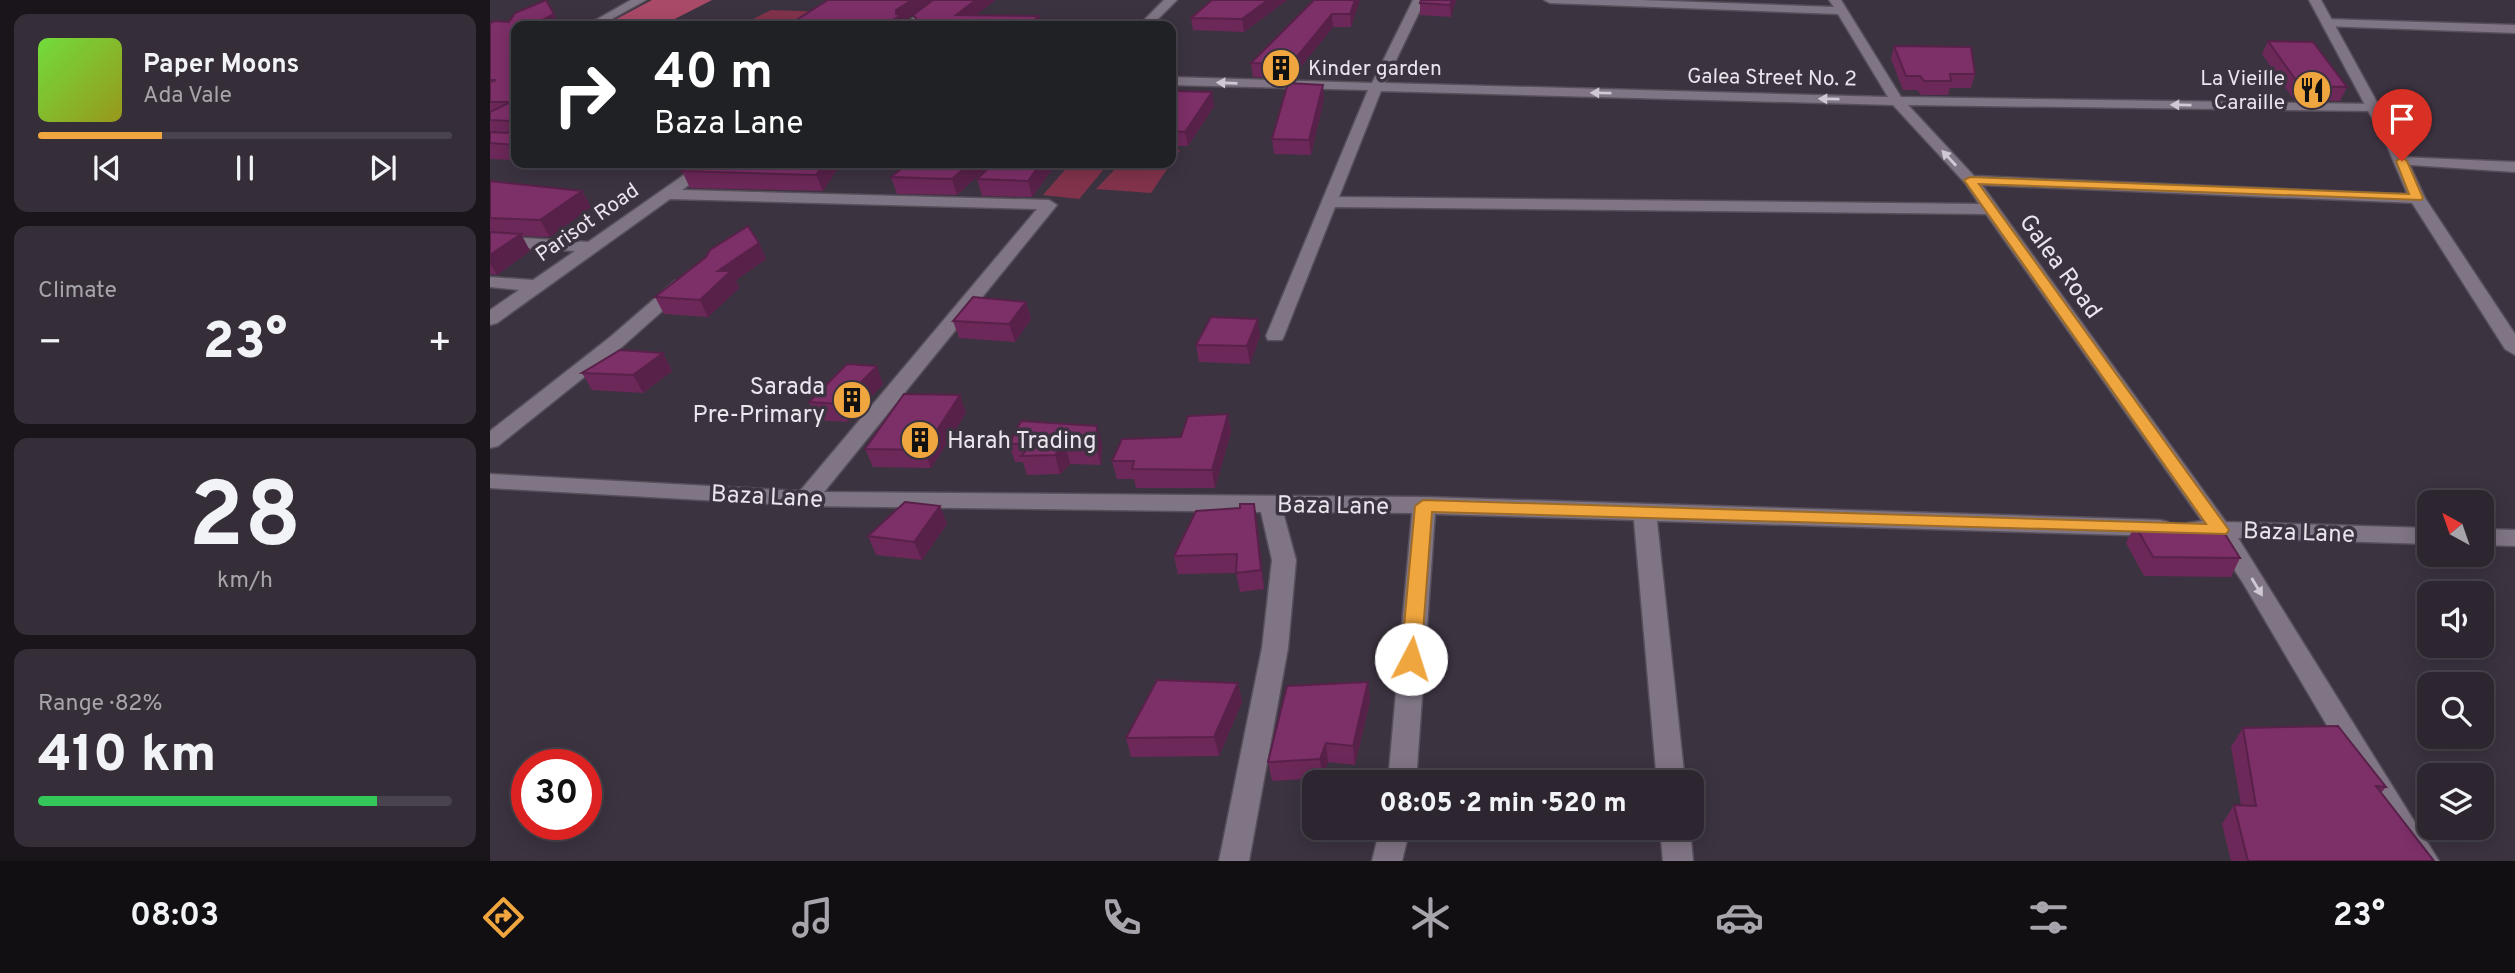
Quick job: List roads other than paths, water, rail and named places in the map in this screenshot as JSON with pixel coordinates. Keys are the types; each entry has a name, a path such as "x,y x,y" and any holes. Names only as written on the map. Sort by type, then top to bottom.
{"street":[{"path":"600,21 640,0"},
{"path":"915,21 946,0"},
{"path":"1149,21 1171,0"},
{"path":"1275,336 1377,87 1419,0"},
{"path":"1549,0 1838,6"},
{"path":"2315,0 2402,161 2417,198 2515,349"},
{"name":"Galea Road","path":"1838,6 1897,101 1970,180 2220,530 2424,861"},
{"path":"2327,23 2515,29"},
{"name":"Galea Street No. 2","path":"1176,83 1897,101 2372,107"},
{"path":"2402,161 2515,167"},
{"name":"Parisot Road","path":"490,319 703,168"},
{"path":"1970,180 2417,198"},
{"path":"964,201 984,182"},
{"path":"667,194 1049,205 806,499"},
{"path":"1331,202 1990,208"},
{"path":"490,241 590,247"},
{"path":"490,441 616,342 664,298 696,274"},
{"path":"490,282 534,286"},
{"name":"Baza Lane","path":"490,481 806,499 1425,506 2417,536"},
{"path":"1234,861 1277,636 1284,560 1270,504"},
{"path":"1403,770 1425,506"},
{"path":"1645,512 1670,770"},
{"path":"2494,537 2515,538"},
{"path":"1387,861 1392,840"},
{"path":"1676,840 1678,861"}],"place":[{"name":"Kinder garden","path":"1281,68"},
{"name":"La Vieille Caraille","path":"2312,90"},
{"name":"Sarada Pre-Primary","path":"852,400"},
{"name":"Harah Trading","path":"920,440"}]}
